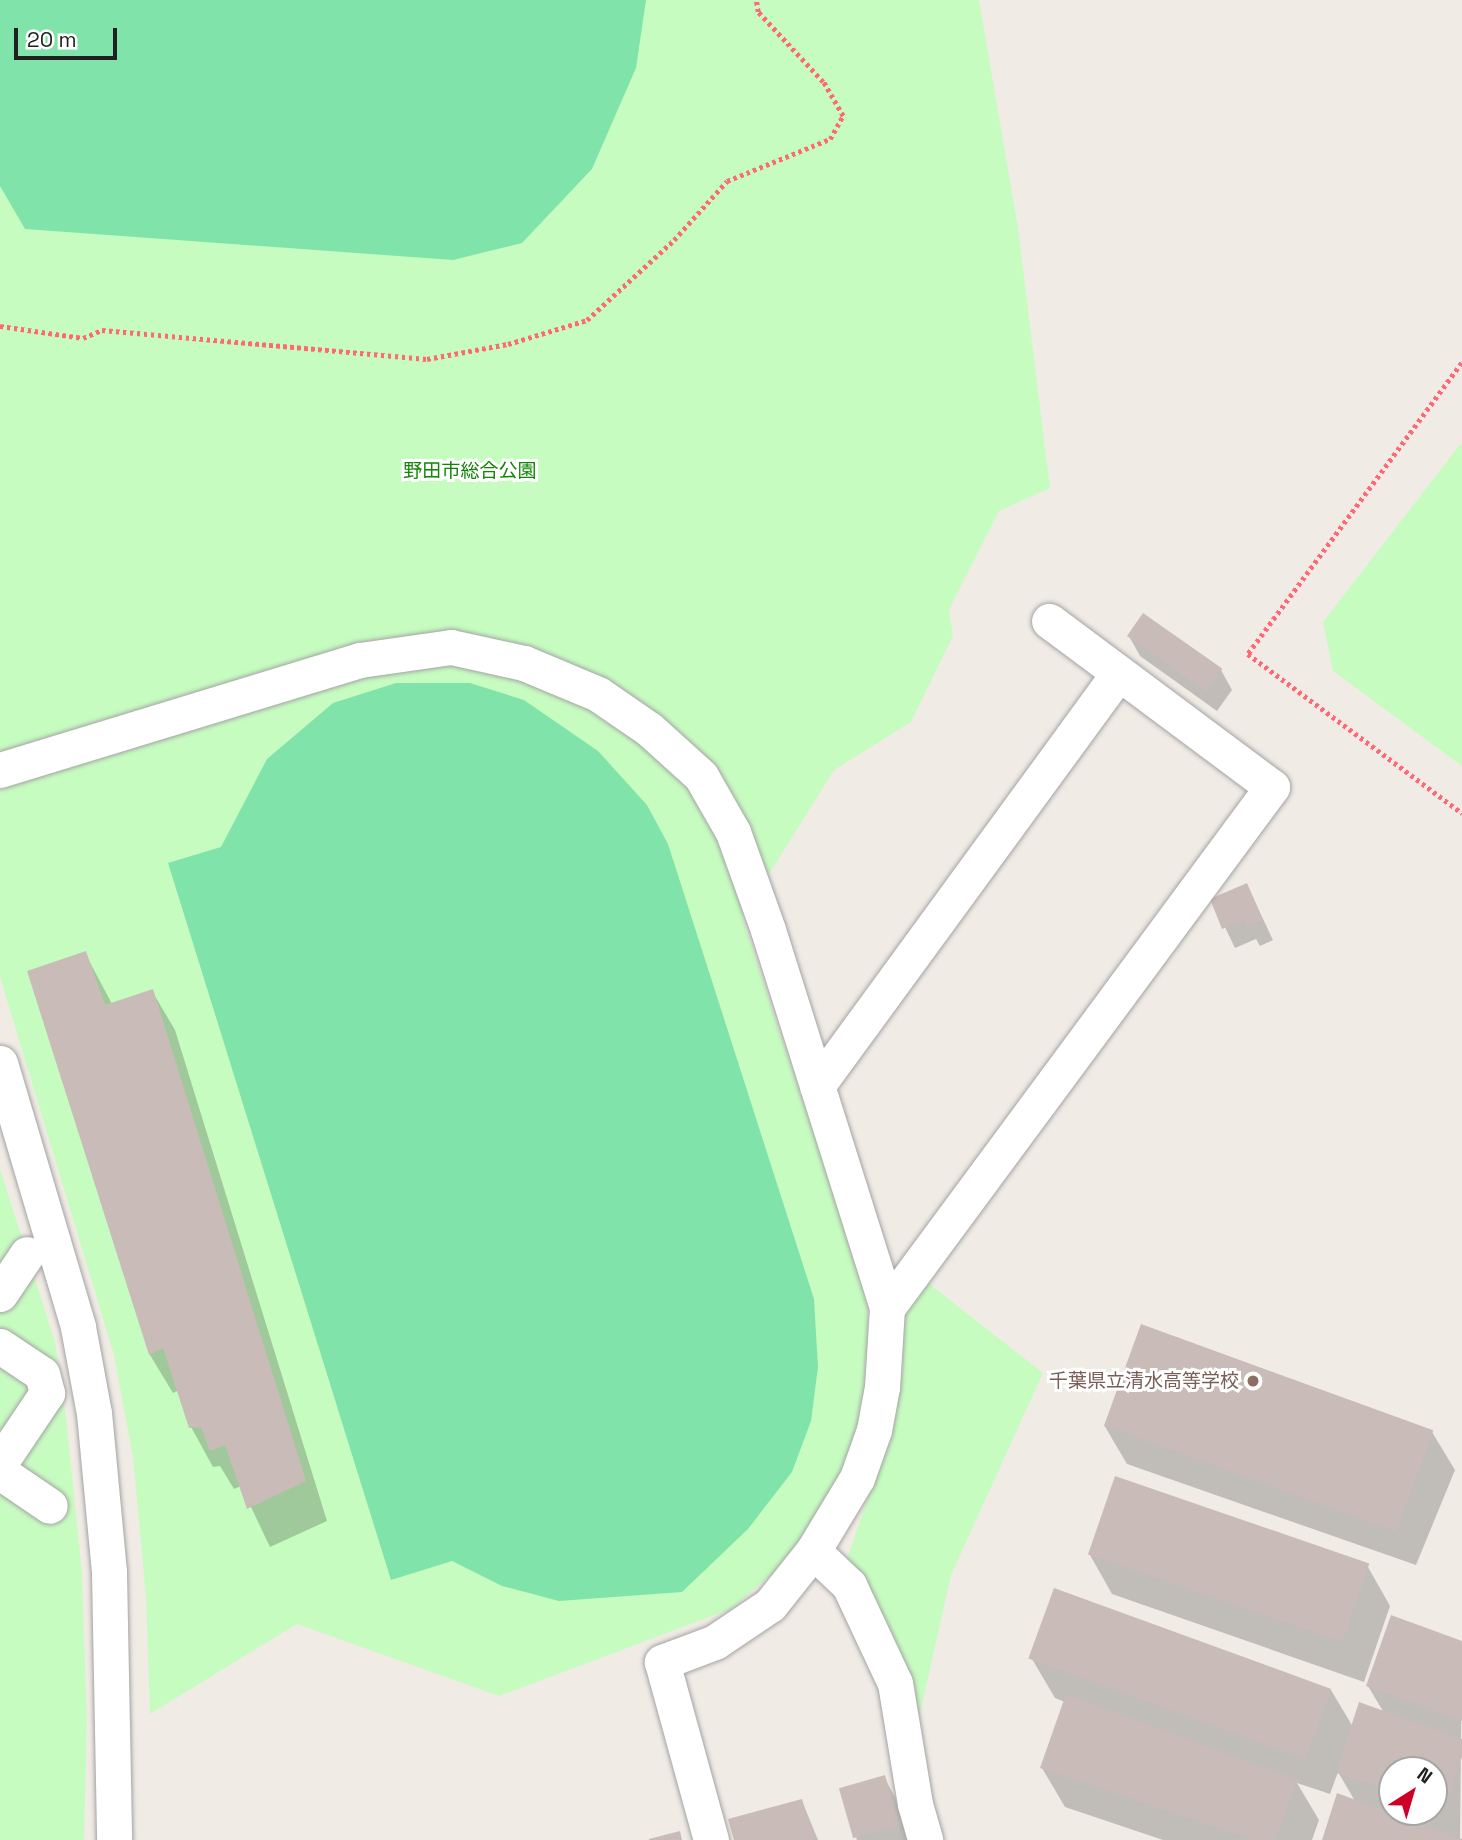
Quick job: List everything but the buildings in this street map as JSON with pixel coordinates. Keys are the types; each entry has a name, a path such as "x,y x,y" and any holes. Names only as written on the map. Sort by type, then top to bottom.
{"street":[{"path":"887,1308 1272,787 1049,621"},
{"path":"0,770 360,660 451,648 524,663 598,694 649,730 701,776 733,832 887,1308 882,1387 874,1430 857,1478 813,1551 770,1605 715,1642 662,1662 711,1840"},
{"path":"817,1086 1118,674"},
{"path":"0,1063 78,1327 94,1413 109,1572 114,1840"},
{"path":"0,1294 27,1254"},
{"path":"0,1346 42,1374 47,1393 0,1463"},
{"path":"0,1472 50,1506"},
{"path":"813,1551 849,1586 895,1683 915,1804 925,1840"}],"path":[{"path":"0,326 83,338 102,330 427,359 508,344 587,320 674,240 727,181 830,139 843,116 823,82 758,12 756,0"},
{"path":"1462,362 1248,654 1462,813"}],"green space":[{"name":"野田市総合公園","path":"0,0 979,0 1018,228 1050,488 999,511 949,609 953,636 911,722 834,770 742,917 866,1293 870,1362 860,1431 845,1472 799,1550 731,1609 499,1696 297,1624 150,1714 146,1597 133,1458 114,1355 0,977"},
{"path":"0,0 646,0 636,68 592,169 522,243 453,260 25,229 0,186"},
{"path":"1462,442 1462,766 1333,671 1323,622"},
{"path":"396,683 470,683 524,700 598,751 647,805 668,844 814,1299 818,1367 811,1421 792,1472 748,1529 682,1592 559,1601 502,1586 452,1561 391,1580 168,863 221,847 267,759 333,703"},
{"path":"0,1169 55,1342 66,1418 82,1573 87,1723 84,1840 0,1840"},
{"path":"927,1282 1043,1373 951,1575 919,1718 869,1587 845,1566 894,1418 897,1323"}],"place":[{"name":"千葉県立清水高等学校","path":"1253,1381"}]}
